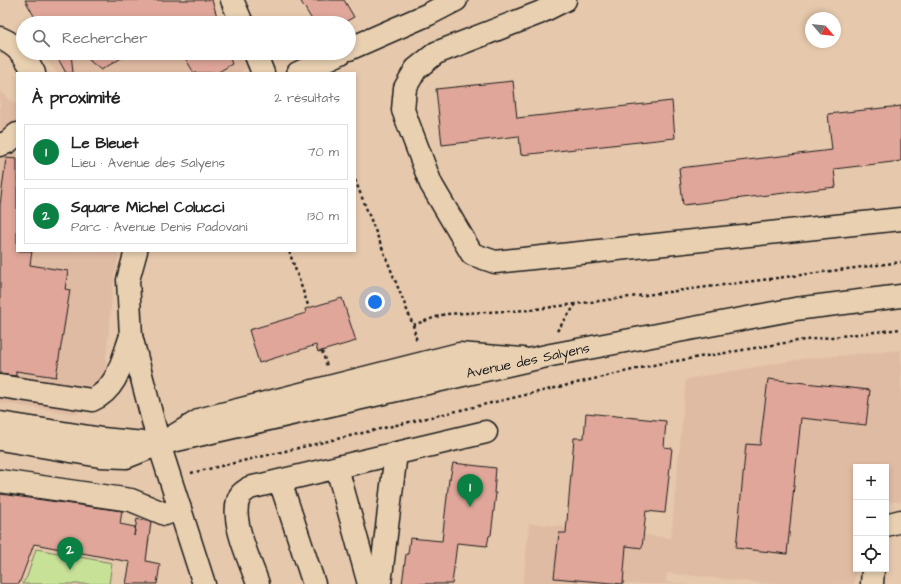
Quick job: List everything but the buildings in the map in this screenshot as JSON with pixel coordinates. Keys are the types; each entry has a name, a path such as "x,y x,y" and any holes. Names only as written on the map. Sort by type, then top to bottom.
{"street":[{"path":"232,0 239,16"},
{"path":"356,46 429,14 456,0"},
{"path":"565,0 539,13 436,53 416,70 405,88 403,110 431,184 472,254 495,262 901,219"},
{"path":"0,38 16,48"},
{"path":"28,60 34,72"},
{"path":"258,60 263,72"},
{"path":"300,72 326,60"},
{"path":"0,145 8,142 16,135"},
{"path":"136,252 128,280 131,336 138,371 159,444 204,584"},
{"name":"Avenue des Salyens","path":"159,444 542,357 795,309 901,296"},
{"path":"0,386 92,400 102,396 114,383 131,336"},
{"path":"0,423 102,440 159,444"},
{"path":"258,584 239,528 236,511 240,496 249,488 486,432"},
{"path":"0,439 100,456 126,457 159,444"},
{"path":"380,584 396,453"},
{"path":"337,468 369,584"},
{"path":"0,481 131,500 165,514 180,510"},
{"path":"280,481 314,584"},
{"path":"889,525 901,521"},
{"path":"872,584 874,572"}],"path":[{"path":"356,182 413,325 418,349"},
{"path":"289,252 309,308"},
{"path":"413,325 445,314 529,310 901,262"},
{"path":"542,357 549,340 568,318 577,304"},
{"path":"185,475 658,364 797,341 901,329"}],"shaded area":[{"path":"47,60 264,60 240,72 56,72"},
{"path":"0,91 16,104 16,252 120,252 114,276 104,379 77,414 0,403"},
{"path":"901,350 901,502 889,501 889,464 853,464 853,572 855,572 854,584 772,584 667,573 666,582 688,584 523,584 529,523 671,538 686,379 803,359"}],"green space":[{"path":"36,549 112,563 109,584 22,584 27,577"}],"place":[{"name":"Le Bleuet","path":"470,507"},
{"name":"Square Michel Colucci","path":"70,570"}]}
